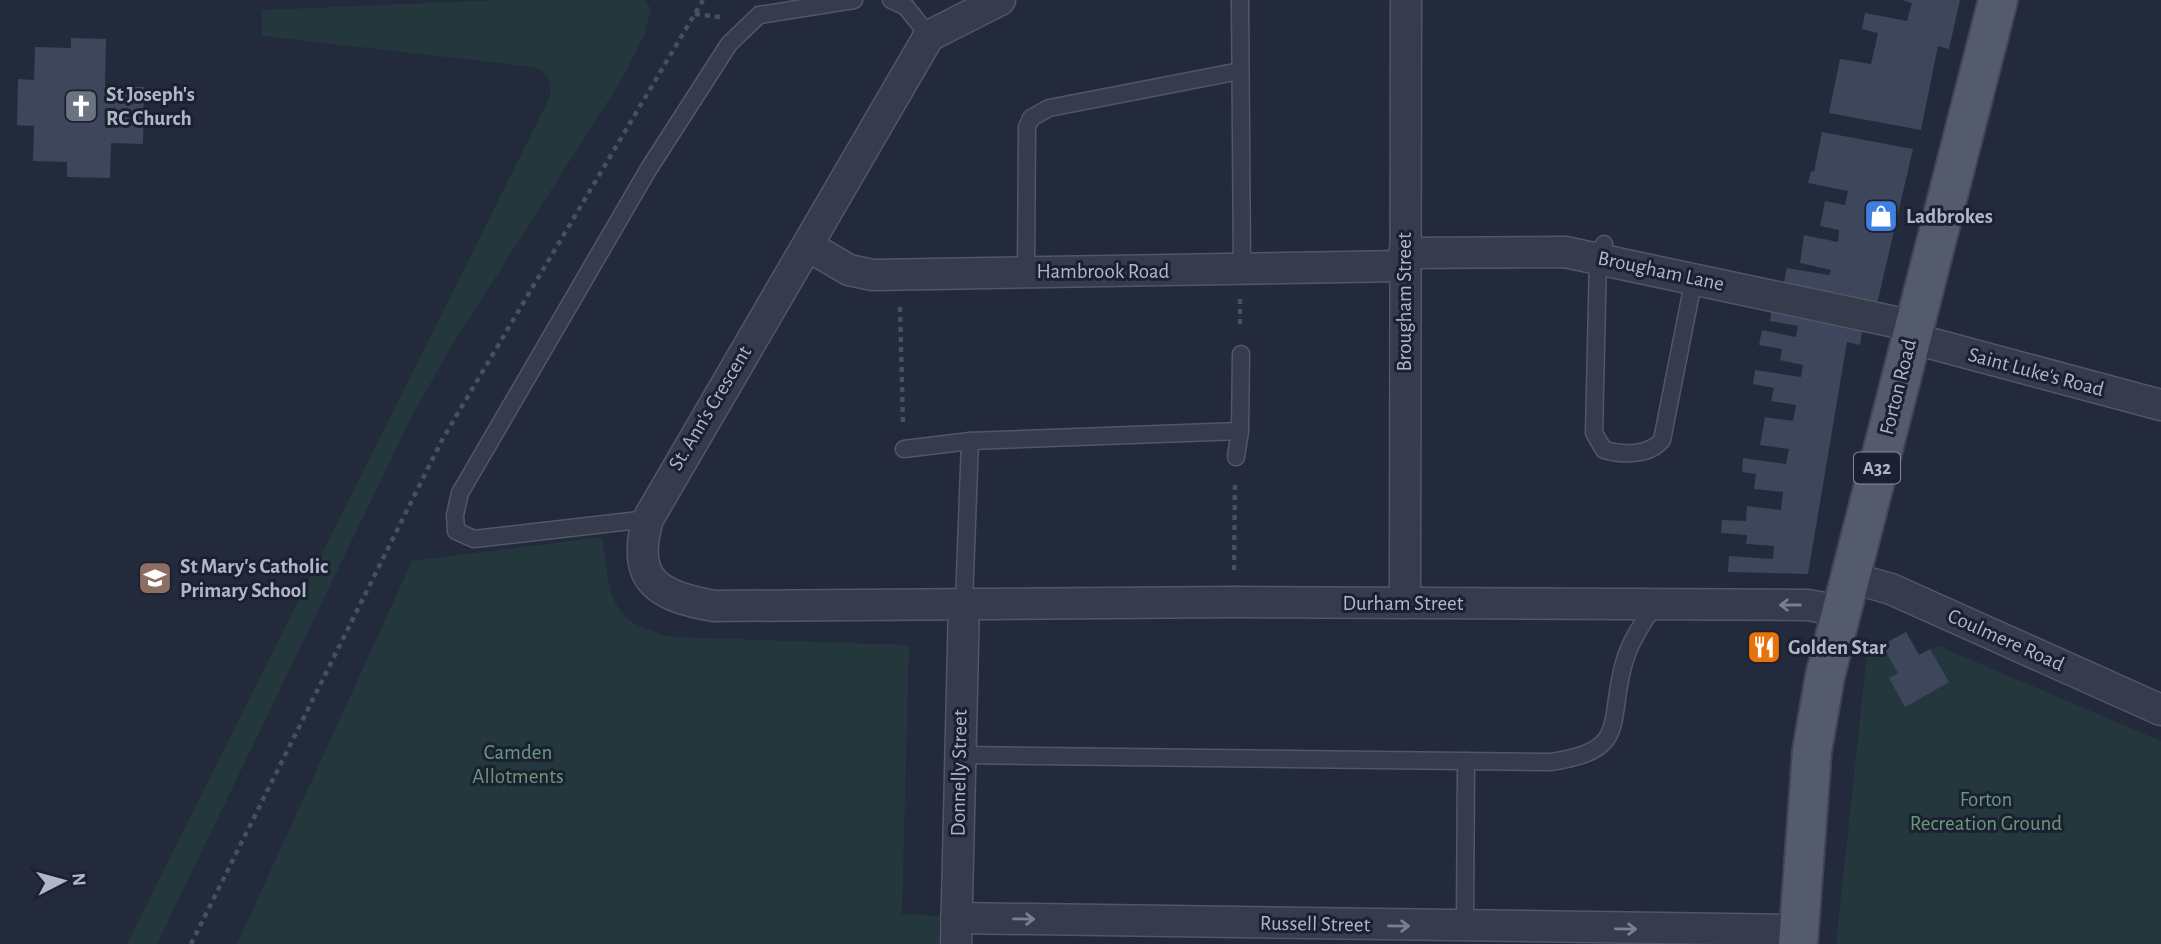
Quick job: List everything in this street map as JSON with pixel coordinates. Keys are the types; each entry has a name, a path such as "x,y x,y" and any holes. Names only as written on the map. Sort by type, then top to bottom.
{"main road":[{"name":"Forton Road","path":"1799,937 1812,751 1825,676 1998,0"}],"street":[{"path":"929,36 1000,0"},
{"name":"Brougham Street","path":"1405,603 1406,0"},
{"name":"St. Ann's Crescent","path":"929,36 648,519 641,542 643,564 651,583 677,599 714,606 964,603"},
{"name":"Hambrook Road","path":"808,246 849,270 899,274 1240,270 1404,260"},
{"name":"Brougham Lane","path":"1404,260 1601,251 1912,332"},
{"name":"Saint Luke's Road","path":"1912,332 2161,405"},
{"name":"Coulmere Road","path":"1845,594 1891,589 2161,709"},
{"name":"Durham Street","path":"964,603 1808,605 1845,594"},
{"name":"Donnelly Street","path":"956,931 964,603"},
{"name":"Russell Street","path":"956,931 1465,927 1799,937"}],"lane":[{"path":"648,519 474,539 456,531 455,515 460,493 554,331 648,170 729,44 759,15 854,0"},
{"path":"891,0 906,7 929,36"},
{"path":"1240,0 1240,270"},
{"path":"1026,272 1027,127 1038,111 1240,71"},
{"path":"1601,251 1594,433 1604,450 1613,453 1649,451 1662,440 1705,276"},
{"path":"1236,457 1240,432 1241,354"},
{"path":"904,449 970,441 1240,432"},
{"path":"964,603 970,441"},
{"path":"959,755 1550,762 1574,759 1593,751 1611,736 1624,662 1636,635 1655,604"},
{"path":"1465,927 1466,761"}],"path":[{"path":"191,944 442,440 703,0"},
{"path":"1240,270 1241,354"},
{"path":"899,274 904,449"},
{"path":"1234,602 1236,457"}],"green space":[{"path":"500,0 645,0 651,9 644,36 622,79 451,347 412,416 157,944 127,944 550,97 548,79 535,67 262,36 262,10"},
{"name":"Camden Allotments","path":"602,537 611,592 617,605 625,616 653,631 675,637 909,645 902,914 939,916 939,944 237,944 412,561"},
{"name":"Forton Recreation Ground","path":"1906,632 1919,655 1939,646 2161,741 2161,944 1836,944 1867,653"}],"building":[{"path":"1902,0 1960,0 1949,49 1938,46 1921,130 1829,113 1840,59 1871,64 1878,33 1862,29 1865,13 1907,21 1912,3"},
{"name":"St Joseph's RC Church","path":"71,38 106,39 105,86 144,87 143,144 111,143 110,178 67,177 67,162 33,161 34,126 17,125 18,79 34,80 35,47 71,48"},
{"path":"1822,132 1913,149 1877,304 1783,287 1787,268 1829,275 1831,270 1800,263 1804,235 1838,242 1839,230 1820,226 1825,201 1845,205 1848,191 1808,183 1811,171 1814,172"},
{"path":"1772,307 1863,324 1860,345 1847,342 1808,574 1728,572 1729,556 1773,559 1774,546 1746,544 1747,535 1721,533 1722,520 1746,521 1747,506 1781,510 1783,492 1754,489 1756,474 1742,472 1743,458 1786,464 1789,449 1760,445 1765,417 1793,421 1796,405 1771,401 1774,388 1753,384 1755,370 1801,377 1803,365 1780,360 1782,349 1759,345 1762,330 1796,337 1798,326 1770,321"},
{"path":"1906,632 1919,655 1930,649 1949,682 1905,707 1889,678 1898,673 1882,645"}],"place":[{"name":"St Joseph's RC Church","path":"81,106"},
{"name":"Ladbrokes","path":"1881,216"},
{"name":"St Mary's Catholic Primary School","path":"155,578"},
{"name":"Golden Star","path":"1764,647"}]}
